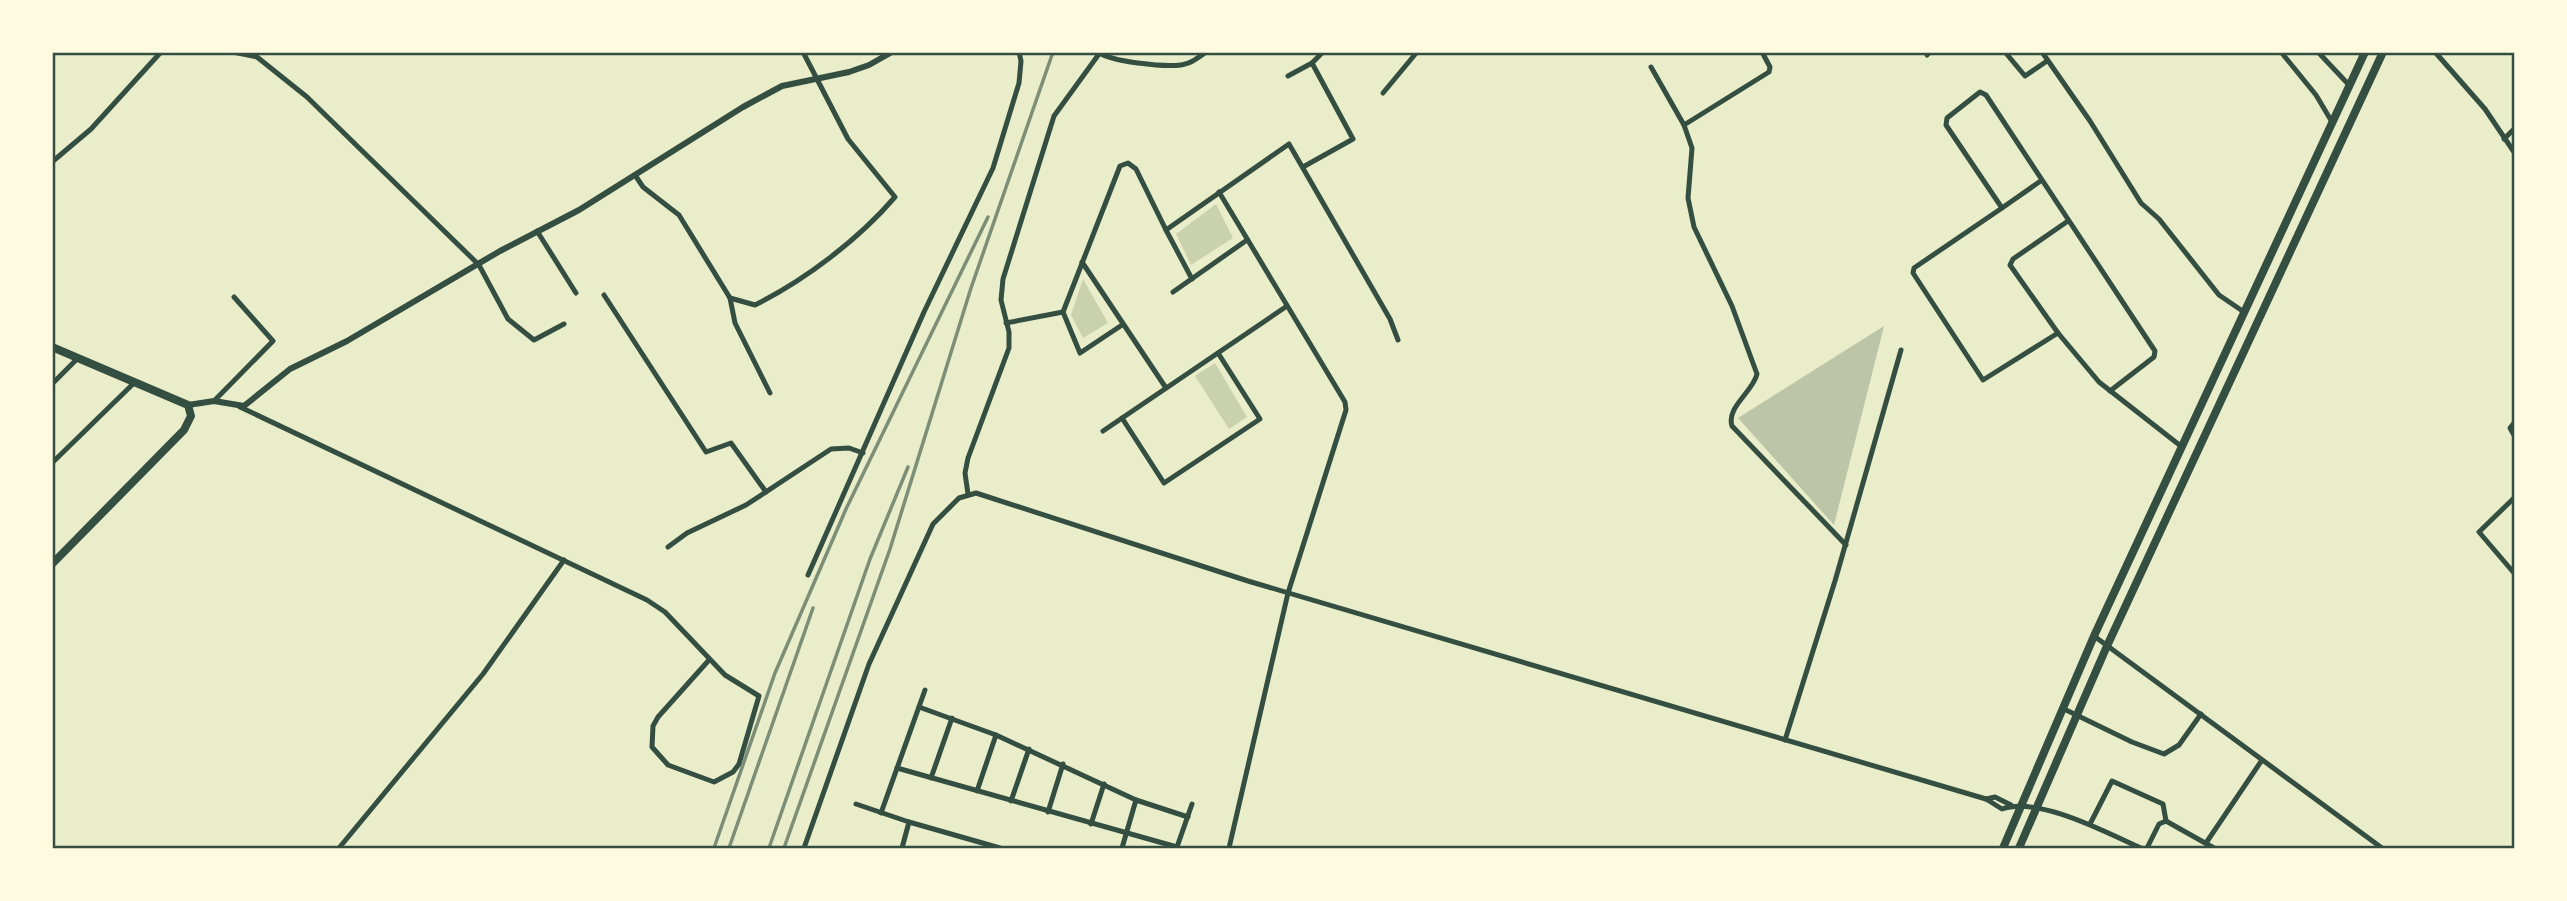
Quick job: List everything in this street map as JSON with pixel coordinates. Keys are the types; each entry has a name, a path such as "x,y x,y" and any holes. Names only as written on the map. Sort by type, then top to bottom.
{"main road":[{"path":"2003,849 2015,806 2064,709 2094,636 2365,52"},
{"path":"2019,849 2034,808 2107,646 2384,52"},
{"path":"52,347 188,405 191,416 184,430 52,564"}],"street":[{"path":"52,162 90,129 161,52"},
{"path":"233,52 257,57 292,83 479,265 508,319 534,340 564,324"},
{"path":"730,298 755,305 780,292 875,220 895,197 848,139 803,52"},
{"path":"240,407 290,369 347,341 537,231 579,210 686,140 769,93 799,80 869,65 892,52"},
{"path":"808,575 924,312 993,168 1019,83 1019,52"},
{"path":"968,495 965,473 968,457 1009,348 1001,300 1003,279 1054,116 1099,53 1111,59 1177,66 1195,61 1206,52"},
{"path":"1288,76 1312,63 1323,52"},
{"path":"1383,93 1417,52"},
{"path":"1684,125 1769,72 1770,67 1762,52"},
{"path":"2006,52 2025,76 2048,61"},
{"path":"2042,52 2094,127 2141,203 2159,219 2219,295 2244,312"},
{"path":"2281,52 2316,95 2332,122"},
{"path":"2318,52 2349,85"},
{"path":"2435,52 2485,110 2515,152"},
{"path":"1303,167 1353,139 1312,63"},
{"path":"1651,67 1684,125 1692,148 1688,198 1694,227 1731,306 1757,374 1756,382 1731,413 1732,426 1846,545"},
{"path":"2002,208 1946,125 1947,118 1980,92 1986,94 2155,351 2154,357 2110,391"},
{"path":"2504,139 2515,129"},
{"path":"1166,230 1290,145 1390,319 1398,340"},
{"path":"1122,326 1080,353 1063,312 1120,166 1128,163 1136,170 1192,279"},
{"path":"635,175 643,187 679,215 730,298 735,323 770,393"},
{"path":"2042,180 1914,268 1913,272 1983,380 2058,333"},
{"path":"1219,192 1345,402 1346,410 1288,593 1230,848"},
{"path":"2068,221 2010,262 2058,333 2110,391 2182,447"},
{"path":"537,231 576,293"},
{"path":"1173,292 1247,240"},
{"path":"1082,262 1122,326 1166,388"},
{"path":"604,295 706,452 731,443 766,492"},
{"path":"214,401 273,341 234,297"},
{"path":"1103,431 1287,306"},
{"path":"1006,323 1063,312"},
{"path":"1785,740 1846,545 1901,350"},
{"path":"1122,418 1164,483 1260,419 1218,353"},
{"path":"52,384 78,358"},
{"path":"52,463 135,382"},
{"path":"188,405 214,401 240,407 657,605 709,660 733,681 760,698 739,764 733,772 714,782 668,765 652,747 653,726 658,717 709,660"},
{"path":"2515,423 2510,428 2515,435"},
{"path":"668,547 687,533 766,492 831,449 849,448 863,453"},
{"path":"804,849 884,625 933,524 949,507 976,493 1288,593 1986,799 2002,809 2015,806 2034,808 2090,824 2144,849 2159,824 2165,821"},
{"path":"2515,498 2479,533 2515,573"},
{"path":"340,849 483,674 564,560"},
{"path":"2094,636 2382,849"},
{"path":"881,813 925,690"},
{"path":"919,707 1029,749 1136,800 1188,817"},
{"path":"2064,709 2132,742 2164,754 2179,745 2201,714"},
{"path":"931,778 952,718"},
{"path":"977,791 996,735"},
{"path":"1011,801 1029,749"},
{"path":"2206,843 2262,760"},
{"path":"1048,812 1063,764"},
{"path":"897,768 1126,835 1178,847 1192,804"},
{"path":"2090,824 2112,781 2164,804 2165,821"},
{"path":"1091,824 1104,784"},
{"path":"1122,849 1136,800"},
{"path":"856,804 979,846 1000,849"},
{"path":"2165,821 2214,849"},
{"path":"902,849 909,822"}],"green space":[{"path":"1216,204 1233,238 1191,265 1176,234"},
{"path":"1083,279 1108,323 1083,338 1071,315"},
{"path":"1215,363 1247,417 1229,429 1195,376"}],"building":[{"path":"1884,326 1834,525 1738,418"}],"railway":[{"path":"784,848 890,549 971,288 1053,52"},
{"path":"714,848 775,673 846,509 988,217"},
{"path":"769,848 870,559 908,467"},
{"path":"729,848 813,608"}]}
